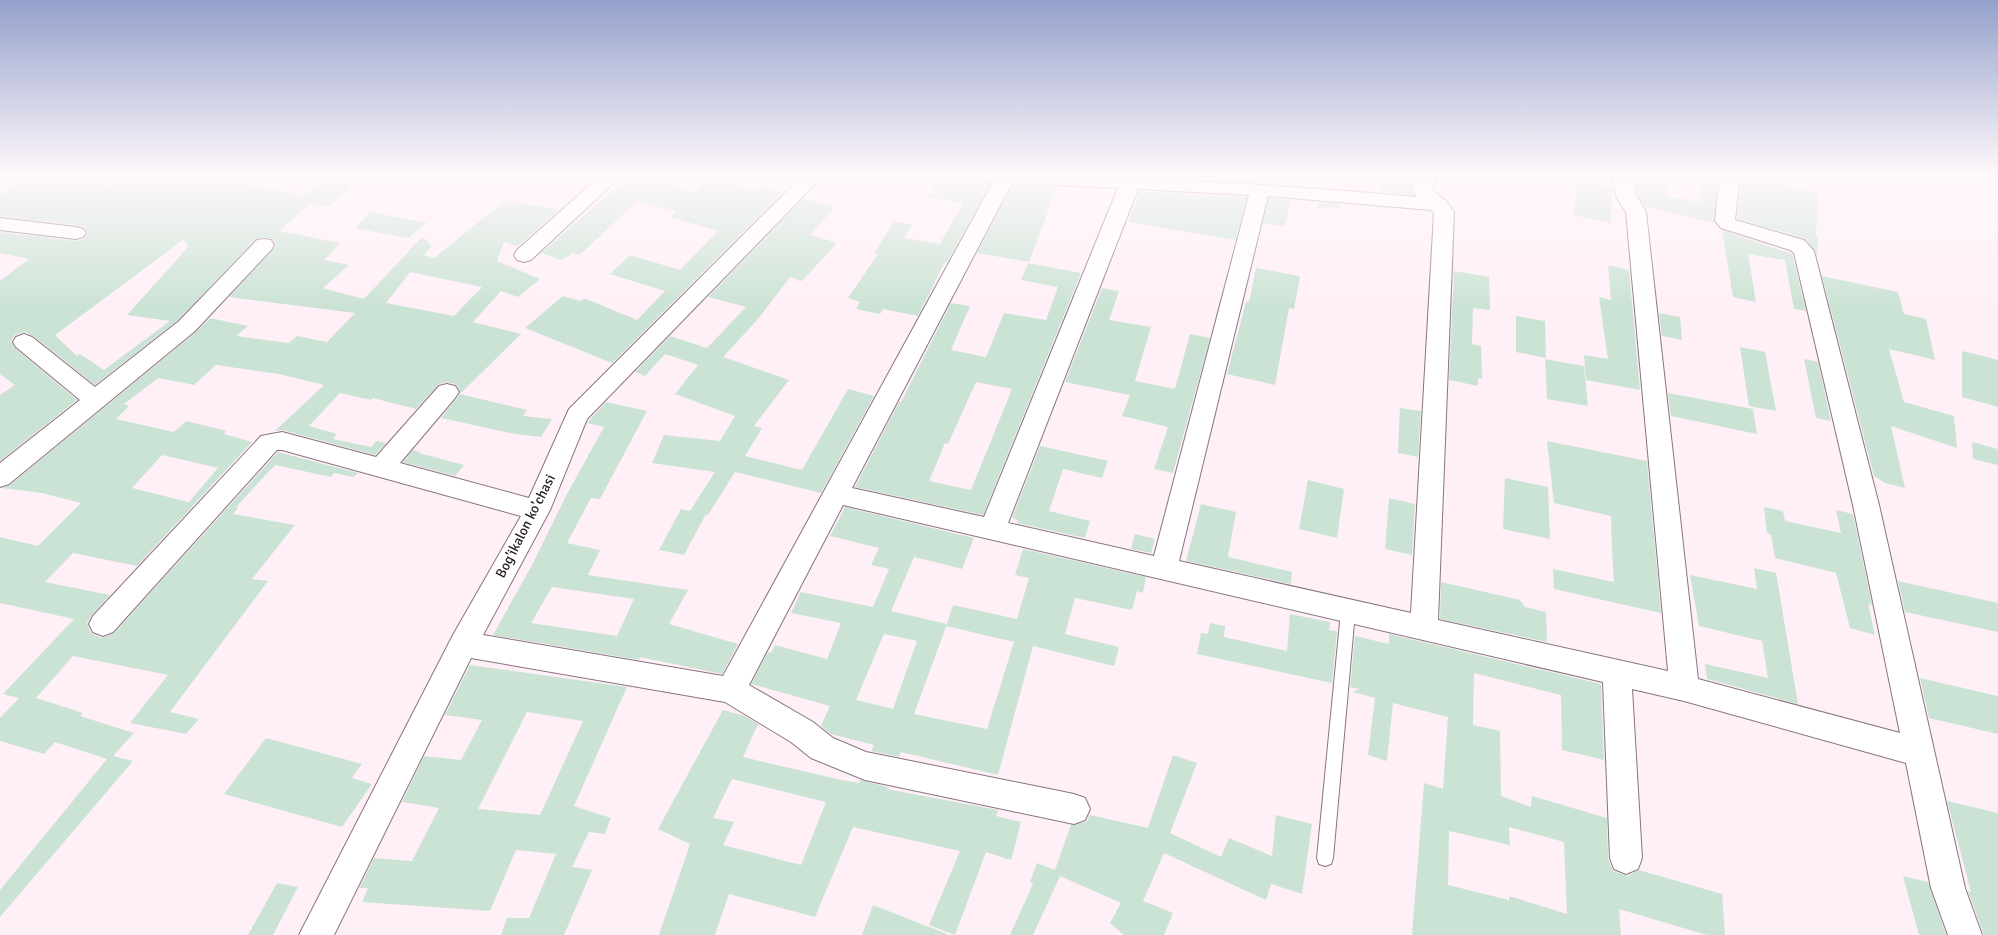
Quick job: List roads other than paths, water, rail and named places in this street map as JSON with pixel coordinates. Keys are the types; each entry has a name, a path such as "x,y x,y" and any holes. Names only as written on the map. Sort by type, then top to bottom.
{"street":[{"path":"524,255 563,220"},
{"name":"Bog'ikalon ko'chasi","path":"316,935 464,644 537,510 576,415 770,220"},
{"path":"730,690 985,220"},
{"path":"992,531 1116,220"},
{"path":"1164,569 1252,220"},
{"path":"1424,630 1444,220"},
{"path":"1637,220 1684,688"},
{"path":"1726,220 1728,224 1797,245 1804,251 1866,506 1948,888 1966,935"},
{"path":"0,224 76,234"},
{"path":"0,477 94,399 187,326 264,245"},
{"path":"24,342 94,399"},
{"path":"382,467 446,392"},
{"path":"103,624 270,442 282,441 537,510"},
{"path":"837,494 1424,630 1684,688 1918,752"},
{"path":"464,644 730,690 802,732 822,748 865,766 1074,809"},
{"path":"1617,673 1626,858"}],"lane":[{"path":"1325,858 1348,612"}]}
